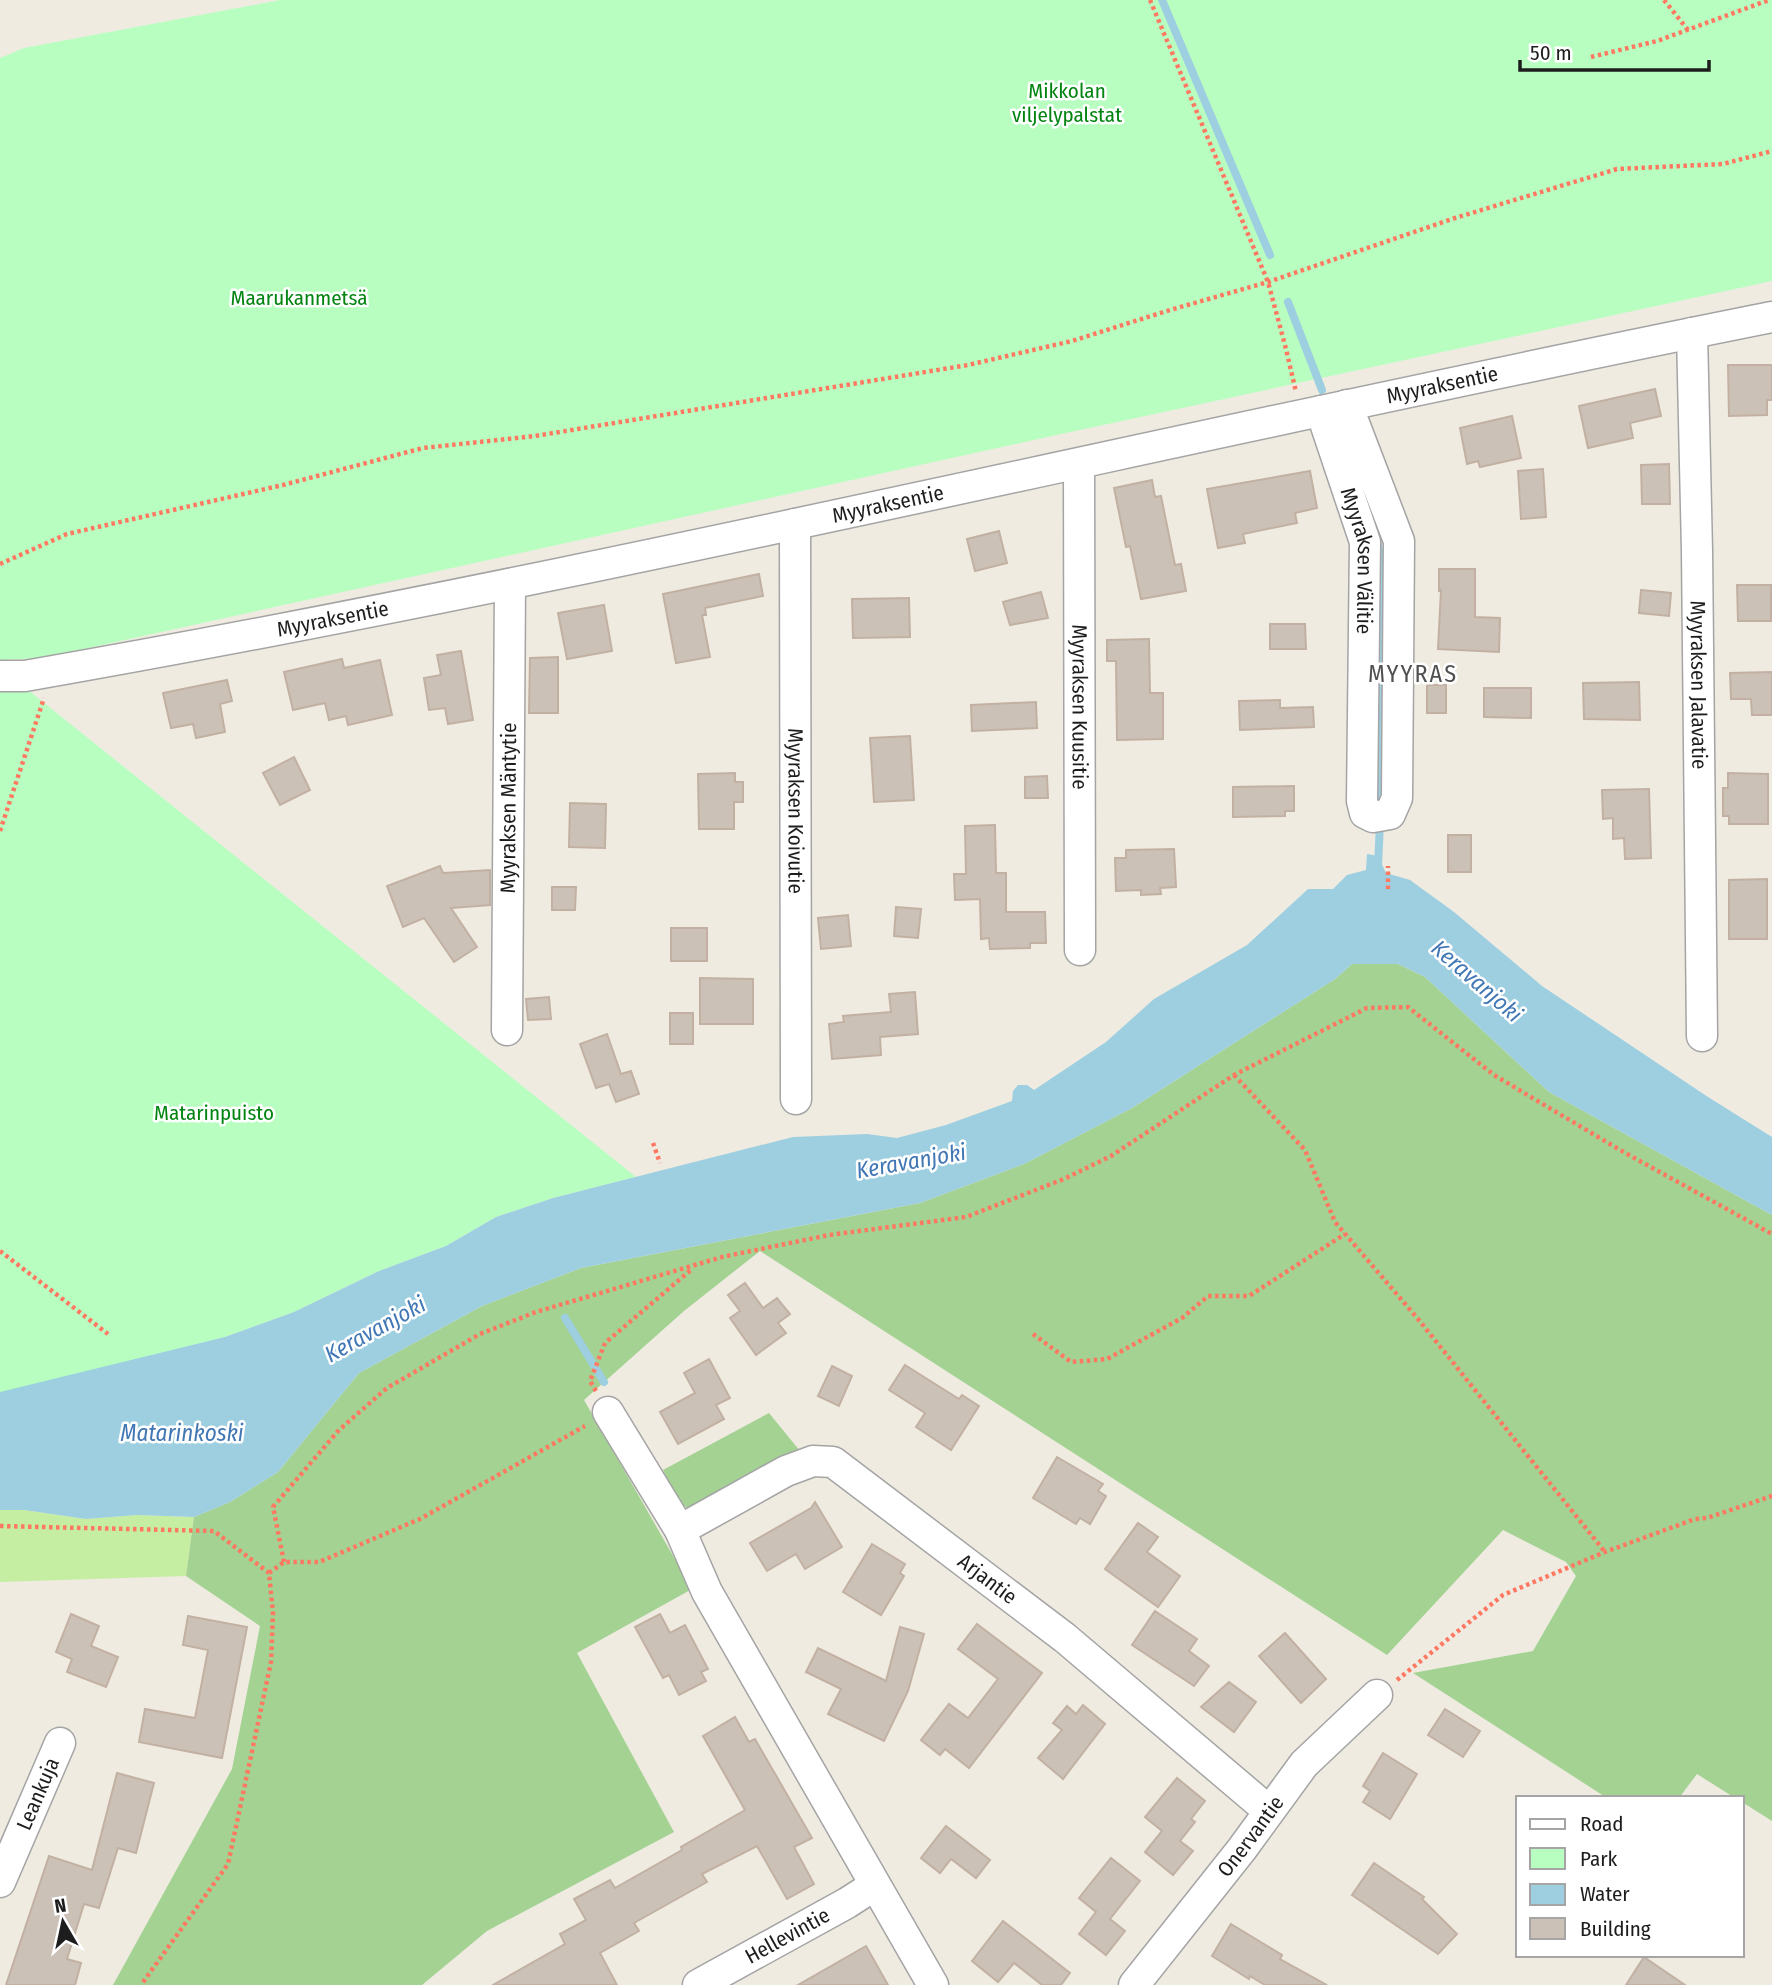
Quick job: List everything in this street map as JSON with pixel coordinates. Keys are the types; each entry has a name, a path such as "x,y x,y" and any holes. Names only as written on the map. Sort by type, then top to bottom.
{"street":[{"name":"Myyraksentie","path":"0,676 25,676 53,671 510,584 1772,317"},
{"name":"Myyraksen Jalavatie","path":"1692,333 1702,1036"},
{"name":"Myyraksen Välitie","path":"1324,410 1399,541 1397,798 1390,814 1373,817 1365,813 1362,801 1365,542 1324,410"},
{"name":"Myyraksen Kuusitie","path":"1079,464 1080,950"},
{"name":"Myyraksen Koivutie","path":"795,524 796,1099"},
{"name":"Myyraksen Mäntytie","path":"507,1030 510,584"},
{"path":"608,1412 680,1530 707,1592 933,1985"},
{"name":"Arjantie","path":"680,1530 786,1471 813,1461 833,1462 1065,1638 1269,1811"},
{"name":"Onervantie","path":"1134,1985 1242,1849 1304,1764 1377,1695"},
{"name":"Leankuja","path":"0,1882 60,1743"},
{"name":"Hellevintie","path":"698,1985 875,1885"}],"path":[{"path":"1150,0 1268,282 1296,393 1324,410"},
{"path":"1664,0 1688,30"},
{"path":"1591,57 1657,41 1769,0"},
{"path":"0,564 67,534 284,485 423,448 535,436 968,365 1072,341 1268,282 1455,218 1617,169 1723,164 1772,151"},
{"path":"0,831 53,671"},
{"path":"1388,866 1388,889"},
{"path":"284,1562 274,1507 339,1430 387,1388 480,1334 536,1312 722,1257 829,1235 966,1217 1064,1180 1111,1156 1234,1075 1367,1008 1408,1007 1494,1075 1772,1234"},
{"path":"1234,1075 1305,1150 1335,1222 1418,1319 1605,1552"},
{"path":"653,1143 660,1163"},
{"path":"1033,1335 1071,1362 1107,1359 1182,1318 1208,1296 1249,1296 1345,1234"},
{"path":"0,1251 108,1334"},
{"path":"269,1573 284,1562 319,1562 420,1519 608,1412 590,1381 605,1343 694,1267"},
{"path":"1377,1695 1503,1595 1605,1552 1695,1519 1707,1518 1772,1496"},
{"path":"0,1526 214,1531 269,1573 273,1613 271,1662 228,1864 141,1985"}],"green space":[{"name":"Maarukanmetsä","path":"280,0 1772,0 1772,281 43,658 0,660 0,58 24,48"},
{"name":"Matarinpuisto","path":"23,686 636,1177 553,1198 496,1217 446,1246 379,1271 294,1312 225,1337 0,1393 0,687"},
{"path":"1352,964 1398,964 1425,977 1549,1092 1772,1215 1772,1821 1744,1803 1744,1796 1732,1796 1697,1774 1680,1796 1604,1796 1413,1673 1533,1651 1576,1576 1566,1562 1503,1530 1387,1655 760,1251 684,1311 584,1400 692,1589 577,1653 674,1832 487,1931 422,1985 113,1985 232,1769 260,1626 186,1576 194,1517 230,1502 278,1472 359,1373 482,1306 581,1268 920,1203 1024,1164 1132,1108 1335,979"},
{"path":"769,1413 800,1451 692,1510 679,1503 663,1470"},
{"path":"0,1510 24,1510 86,1519 137,1515 194,1517 186,1576 0,1582"}],"water":[{"path":"1367,854 1378,856 1386,873 1410,880 1454,912 1542,986 1772,1137 1772,1215 1549,1092 1425,977 1398,964 1352,964 1335,979 1132,1108 1024,1164 920,1203 581,1268 482,1306 359,1373 278,1472 230,1502 194,1517 137,1515 86,1519 24,1510 0,1510 0,1392 225,1337 294,1312 379,1271 446,1246 496,1217 553,1198 793,1137 867,1134 897,1138 946,1125 1012,1101 1013,1091 1018,1085 1027,1085 1034,1090 1106,1042 1154,999 1247,945 1308,889 1333,889 1347,875 1366,870"}],"building":[{"path":"1728,365 1772,365 1772,400 1767,400 1767,415 1729,416"},
{"path":"1655,389 1661,416 1630,423 1633,438 1588,448 1579,406"},
{"path":"1512,416 1521,458 1480,467 1478,461 1467,464 1460,428"},
{"path":"1669,464 1670,504 1642,504 1641,465"},
{"path":"1543,469 1546,517 1521,519 1518,471"},
{"path":"1310,471 1317,508 1295,513 1297,523 1243,534 1245,543 1218,548 1207,489"},
{"path":"1152,480 1155,497 1161,496 1175,565 1181,564 1186,591 1141,599 1130,546 1126,547 1114,488"},
{"path":"999,531 1007,563 975,571 967,539"},
{"path":"1439,569 1475,569 1475,617 1500,618 1499,652 1438,649 1441,590 1439,591"},
{"path":"759,574 763,596 705,608 706,615 702,615 710,657 676,663 663,594"},
{"path":"1737,585 1771,585 1771,621 1738,621"},
{"path":"1641,590 1671,593 1669,616 1639,613"},
{"path":"1041,592 1048,618 1010,625 1003,602"},
{"path":"909,598 910,637 853,638 852,599"},
{"path":"604,605 612,651 567,659 558,613"},
{"path":"1270,624 1305,624 1306,649 1270,649"},
{"path":"1149,639 1150,693 1163,693 1163,739 1117,740 1116,661 1107,661 1107,640"},
{"path":"461,651 473,720 448,724 445,708 429,710 424,678 441,675 437,655"},
{"path":"558,657 558,713 529,713 530,658"},
{"path":"342,659 344,668 380,660 392,715 348,725 346,716 329,720 325,703 293,710 284,672"},
{"path":"1772,672 1772,715 1752,715 1751,699 1731,699 1730,673"},
{"path":"227,680 232,701 220,704 225,732 196,738 193,724 171,728 163,693"},
{"path":"1639,682 1640,720 1584,719 1583,683"},
{"path":"1427,685 1446,685 1446,713 1427,713"},
{"path":"1484,688 1531,688 1531,718 1484,717"},
{"path":"1280,700 1280,708 1313,707 1314,727 1240,730 1239,701"},
{"path":"1036,702 1037,728 972,731 971,705"},
{"path":"910,736 914,800 874,802 870,738"},
{"path":"294,757 310,790 280,805 263,773"},
{"path":"735,773 735,782 743,782 743,802 734,802 734,829 699,829 698,774"},
{"path":"1728,773 1768,774 1768,824 1729,824 1729,816 1723,816 1723,788 1728,788"},
{"path":"1047,776 1048,798 1025,798 1025,777"},
{"path":"1294,786 1294,811 1285,811 1285,816 1233,817 1233,787"},
{"path":"1649,789 1651,858 1625,859 1624,838 1613,839 1613,818 1603,819 1602,790"},
{"path":"570,803 606,804 605,848 569,847"},
{"path":"995,825 996,873 1006,873 1006,912 1045,912 1046,943 1030,943 1030,948 990,949 989,938 981,939 980,899 955,900 954,874 966,874 965,826"},
{"path":"1448,835 1471,835 1471,872 1448,872"},
{"path":"1174,849 1176,887 1160,888 1161,894 1141,895 1141,890 1116,891 1115,858 1126,858 1126,850"},
{"path":"440,866 443,873 490,870 490,905 451,908 477,947 454,962 424,918 403,927 387,886"},
{"path":"1767,879 1767,939 1729,939 1729,880"},
{"path":"552,887 576,887 575,910 552,910"},
{"path":"896,907 921,909 918,938 894,936"},
{"path":"848,915 851,946 821,949 818,918"},
{"path":"671,928 707,928 707,961 671,961"},
{"path":"700,978 753,979 753,1024 700,1024"},
{"path":"915,992 918,1034 880,1037 881,1055 832,1059 829,1024 844,1022 843,1016 891,1012 889,994"},
{"path":"549,997 551,1019 528,1020 526,999"},
{"path":"670,1013 693,1013 693,1044 670,1044"},
{"path":"607,1034 621,1074 631,1071 639,1094 616,1102 609,1084 596,1088 580,1044"},
{"path":"745,1283 763,1308 777,1298 790,1314 778,1323 786,1333 756,1355 730,1318 740,1311 728,1295"},
{"path":"709,1359 730,1398 716,1405 724,1419 678,1444 660,1412 695,1393 684,1373"},
{"path":"905,1365 959,1399 962,1395 979,1406 951,1450 916,1427 925,1413 889,1390"},
{"path":"832,1366 852,1376 839,1406 818,1396"},
{"path":"1057,1457 1103,1484 1098,1491 1106,1496 1090,1524 1080,1518 1076,1524 1033,1498"},
{"path":"815,1502 842,1547 805,1569 796,1554 767,1571 750,1543 811,1508"},
{"path":"1138,1523 1158,1537 1147,1552 1180,1576 1158,1607 1105,1569"},
{"path":"872,1544 905,1564 900,1573 904,1576 881,1615 843,1592"},
{"path":"1155,1611 1197,1639 1189,1651 1209,1666 1194,1686 1132,1645"},
{"path":"71,1614 99,1626 91,1646 118,1657 106,1687 67,1672 72,1659 56,1652"},
{"path":"660,1614 670,1633 685,1625 708,1669 701,1672 706,1681 679,1695 669,1675 663,1678 635,1627"},
{"path":"188,1616 247,1627 222,1758 139,1742 145,1709 195,1718 208,1650 183,1645"},
{"path":"977,1624 1042,1673 969,1768 945,1749 940,1755 921,1740 949,1704 968,1718 998,1679 958,1649"},
{"path":"900,1627 924,1634 908,1691 884,1741 828,1714 841,1689 806,1672 818,1648 886,1681"},
{"path":"1285,1633 1326,1679 1301,1703 1259,1656"},
{"path":"1229,1682 1256,1702 1234,1732 1201,1707"},
{"path":"1083,1705 1105,1724 1063,1779 1038,1758 1062,1730 1053,1723 1067,1706 1076,1714"},
{"path":"1445,1709 1480,1731 1463,1757 1428,1735"},
{"path":"735,1717 749,1742 755,1739 812,1838 794,1847 814,1884 787,1899 757,1846 702,1874 707,1882 634,1923 639,1931 600,1953 617,1985 493,1985 565,1944 560,1934 586,1920 574,1899 610,1880 615,1888 745,1810 703,1736"},
{"path":"1383,1753 1417,1774 1390,1819 1363,1802 1370,1791 1363,1786"},
{"path":"117,1773 154,1783 136,1853 118,1848 99,1908 84,1904 67,1959 81,1963 75,1985 6,1985 49,1856 92,1870"},
{"path":"1177,1778 1205,1801 1191,1819 1195,1822 1180,1841 1193,1851 1173,1875 1145,1852 1162,1831 1145,1817"},
{"path":"946,1826 990,1860 976,1878 951,1859 940,1873 921,1858"},
{"path":"1111,1858 1140,1881 1110,1919 1125,1931 1106,1955 1079,1934 1096,1912 1079,1898"},
{"path":"1374,1863 1424,1897 1422,1899 1457,1934 1438,1954 1352,1895"},
{"path":"1003,1921 1070,1973 1061,1985 1042,1985 1014,1963 998,1982 972,1961"},
{"path":"1231,1924 1282,1955 1280,1959 1327,1985 1265,1985 1250,1976 1249,1979 1212,1956"},
{"path":"866,1946 888,1985 798,1985"},
{"path":"1644,1957 1685,1985 1626,1985"}],"waterway":[{"path":"1162,0 1270,255"},
{"path":"1288,302 1322,390"},
{"path":"1378,545 1379,800"},
{"path":"1378,866 1380,823"},
{"path":"565,1318 604,1382"}],"district":[{"name":"MYYRAS","path":"1413,674"}],"park label":[{"name":"Mikkolan viljelypalstat","path":"1067,103"}],"water label":[{"name":"Keravanjoki","path":"1477,981"},
{"name":"Keravanjoki","path":"911,1161"},
{"name":"Keravanjoki","path":"375,1329"},
{"name":"Matarinkoski","path":"182,1433"}]}
